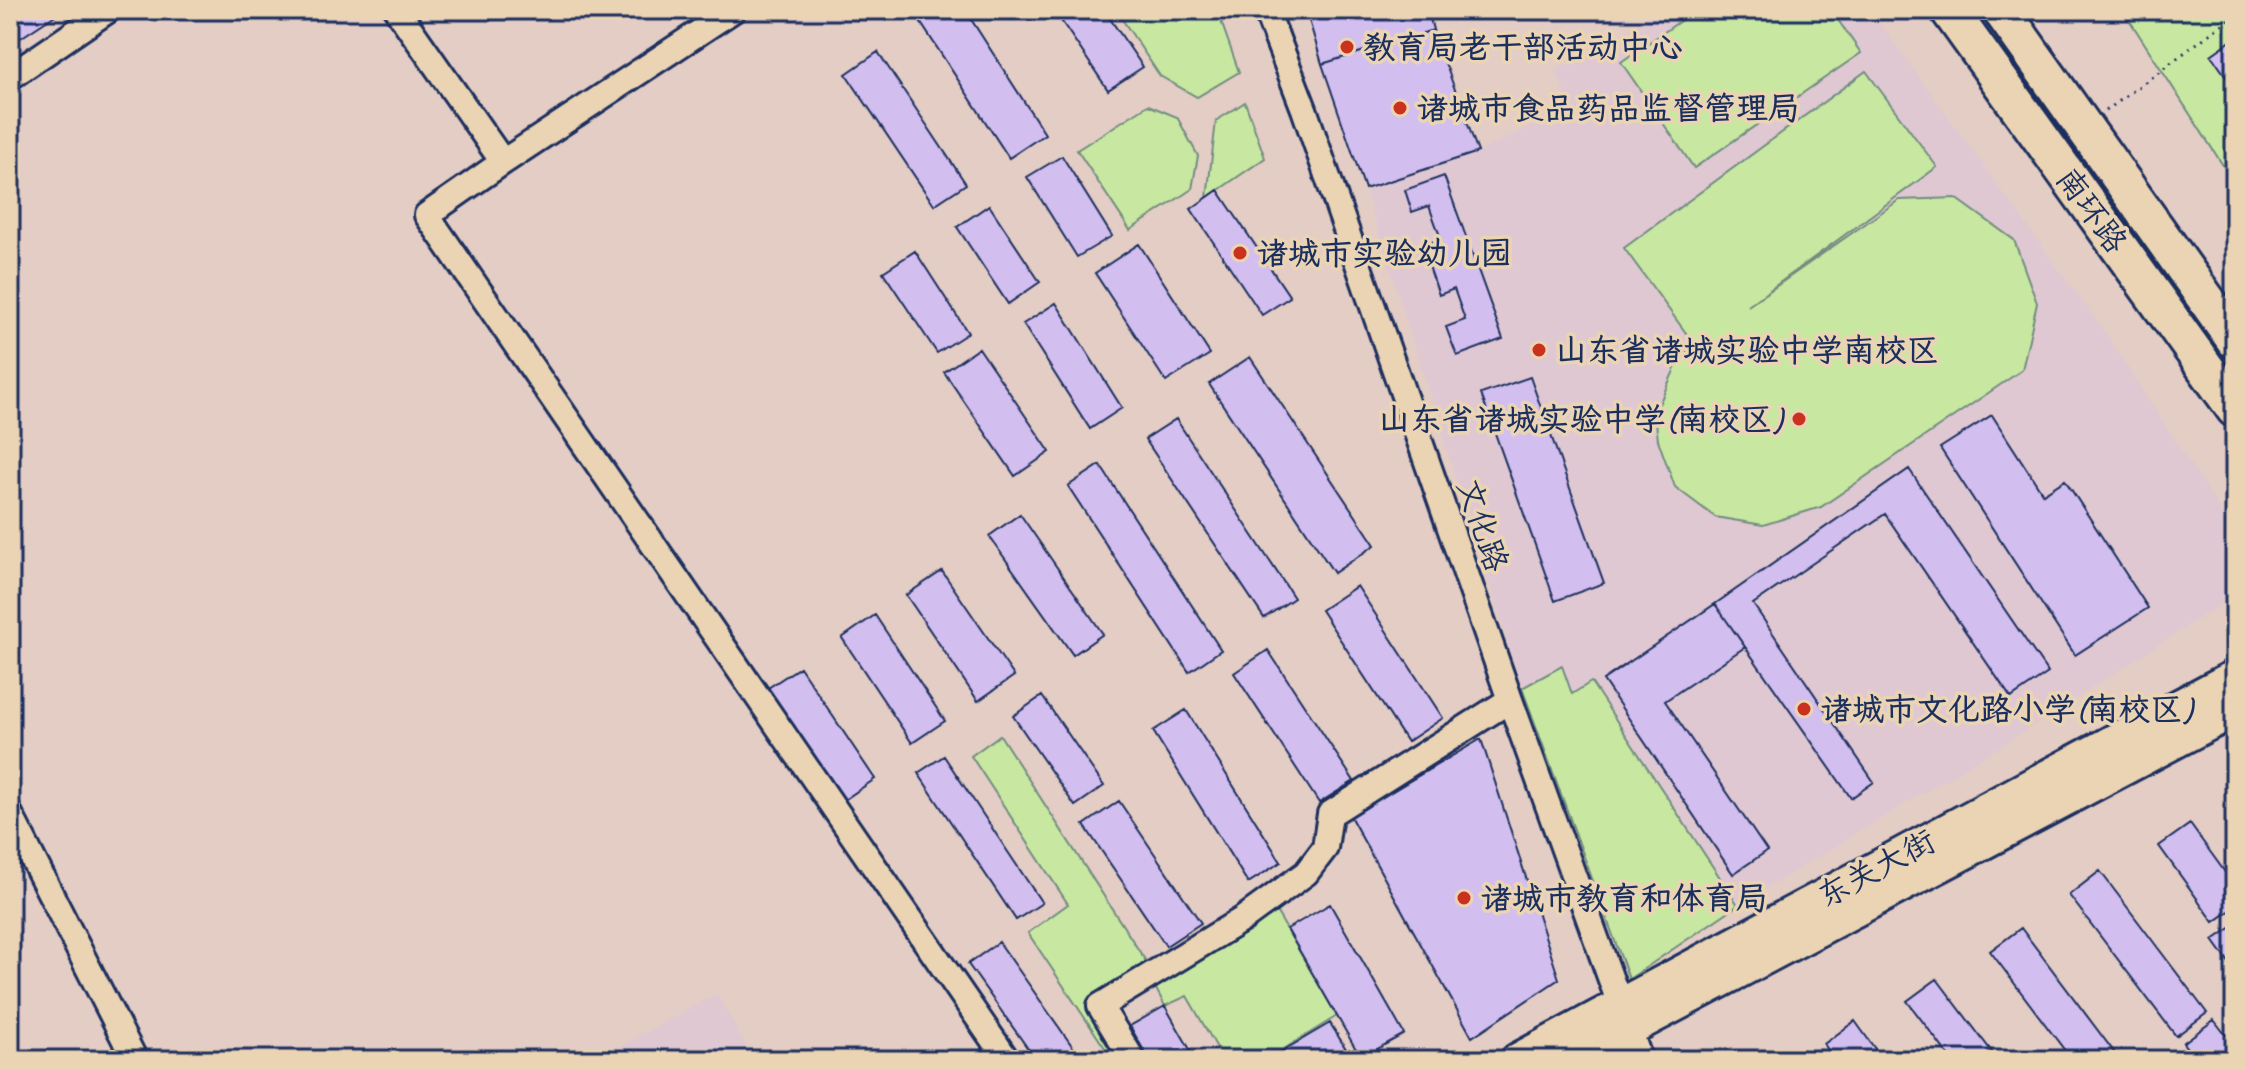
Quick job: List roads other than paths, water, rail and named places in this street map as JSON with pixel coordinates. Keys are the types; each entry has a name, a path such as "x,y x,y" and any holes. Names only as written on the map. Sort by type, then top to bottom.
{"highway":[{"name":"南环路","path":"1949,10 2235,409"},
{"name":"南环路","path":"2001,10 2235,340"}],"main road":[{"name":"东关大街","path":"1571,1060 1623,1018 2235,676"},
{"name":"东关大街","path":"1517,1060 1623,1018 2235,710"}],"street":[{"path":"10,77 108,10"},
{"path":"397,10 503,162"},
{"path":"733,10 427,215 1007,1060"},
{"name":"文化路","path":"1266,10 1304,109 1510,700 1640,1060"},
{"path":"1133,1060 1100,1006 1243,919 1306,873 1325,848 1330,814 1510,700"},
{"path":"10,814 135,1060"}],"place":[{"name":"教育局老干部活动中心","path":"1347,47"},
{"name":"诸城市食品药品监督管理局","path":"1400,108"},
{"name":"诸城市实验幼儿园","path":"1240,253"},
{"name":"山东省诸城实验中学南校区","path":"1539,350"},
{"name":"山东省诸城实验中学(南校区)","path":"1799,419"},
{"name":"诸城市文化路小学(南校区)","path":"1804,709"},
{"name":"诸城市教育和体育局","path":"1464,898"}]}
